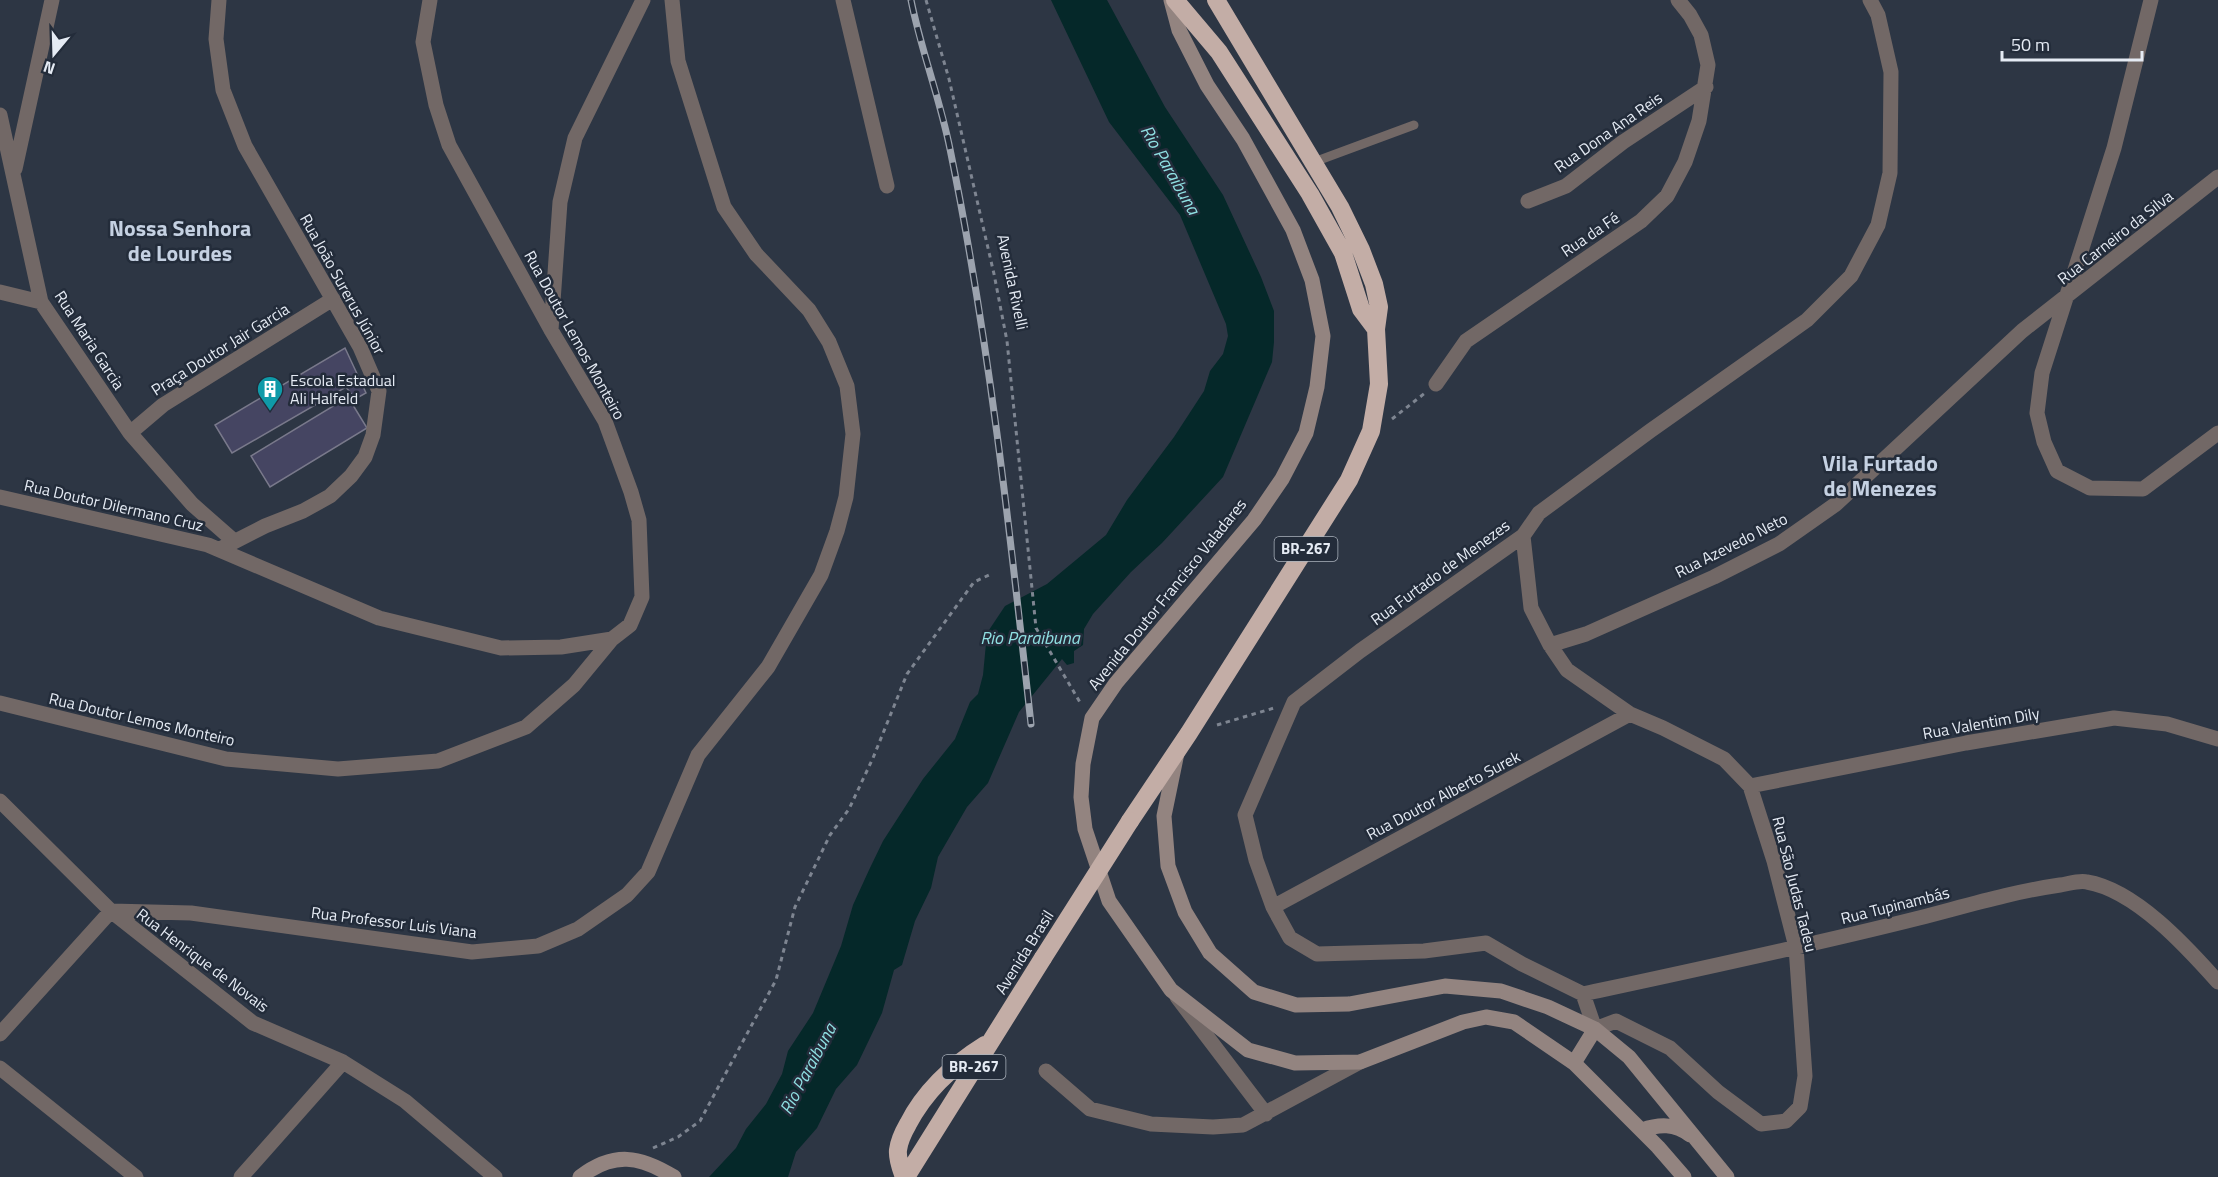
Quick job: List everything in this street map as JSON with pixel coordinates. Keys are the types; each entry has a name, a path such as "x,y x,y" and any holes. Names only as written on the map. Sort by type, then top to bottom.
{"highway":[{"name":"Avenida Doutor Francisco Valadares","path":"1173,0 1219,52 1330,226 1343,253 1361,309 1376,329"},
{"name":"BR-267","path":"1178,750 1349,480 1371,431 1379,384 1376,329 1379,307 1374,284 1361,250 1314,162 1216,0"},
{"path":"1226,0 1228,18"},
{"path":"1287,157 1314,162"},
{"name":"Avenida Brasil","path":"905,1177 1130,821 1178,750"},
{"path":"905,1177 900,1166 898,1150 914,1113 931,1088 950,1069 990,1042"}],"main road":[{"name":"Avenida Doutor Francisco Valadares","path":"1173,0 1179,30 1207,85 1243,139 1293,230 1312,280 1323,336 1317,387 1306,433 1282,479 1254,520 1116,682 1092,718 1083,764 1081,797 1085,829 1109,901 1171,990 1248,1050 1295,1063 1360,1062 1463,1022 1486,1017 1514,1022 1574,1063 1642,1130 1684,1177"},
{"path":"1178,750 1164,816 1168,866 1185,912 1210,953 1254,992 1296,1005 1349,1004 1445,986 1501,991 1548,1007 1595,1029 1629,1057 1726,1177"},
{"path":"1574,1063 1595,1029"},
{"path":"1642,1130 1653,1126 1676,1127 1695,1138"},
{"path":"580,1177 603,1163 630,1159 646,1162 667,1173"}],"street":[{"path":"13,175 52,0"},
{"name":"Rua João Surerus Júnior","path":"219,0 216,39 223,90 245,146 360,346 379,391 373,435 365,457 351,476 330,496 220,549"},
{"name":"Rua Doutor Lemos Monteiro","path":"0,703 226,759 338,769 438,761 525,727 574,685 612,639 630,625 642,597 639,520 605,422 551,330 449,145 436,105 423,42 430,0"},
{"path":"551,330 560,202 575,138 643,0"},
{"name":"Rua Professor Luis Viana","path":"111,911 191,913 472,952 538,946 578,929 627,895 648,872 698,755 768,667 821,574 837,531 846,497 853,434 847,386 829,342 808,310 756,254 724,207 678,61 672,0"},
{"path":"843,0 887,186"},
{"name":"Rua da Fé","path":"1436,384 1466,341 1641,221 1667,196 1685,162 1699,121 1708,65 1701,35 1678,0"},
{"name":"Rua Furtado de Menezes","path":"1583,994 1522,964 1486,943 1424,951 1317,954 1290,938 1273,908 1256,860 1245,815 1294,702 1360,651 1523,536 1539,513 1807,320 1851,276 1878,225 1890,173 1891,72 1878,15 1870,0"},
{"path":"2066,297 2114,148 2151,0"},
{"name":"Rua Dona Ana Reis","path":"1528,201 1566,186 1623,142 1706,87"},
{"name":"Rua Maria Garcia","path":"0,115 41,302 130,433 192,504 234,541"},
{"name":"Rua Carneiro da Silva","path":"2218,177 2066,297 2042,373 2037,413 2044,442 2057,471 2090,488 2143,489 2218,432"},
{"path":"0,292 41,302"},
{"name":"Rua Azevedo Neto","path":"1551,645 1586,634 1714,577 1779,544 1836,504 2022,331 2066,297"},
{"name":"Praça Doutor Jair Garcia","path":"130,433 163,405 333,299"},
{"name":"Rua Doutor Dilermano Cruz","path":"0,497 220,549"},
{"name":"Rua São Judas Tadeu","path":"1523,536 1531,608 1567,670 1630,714 1724,759 1750,786 1774,861 1796,947 1805,1076 1800,1107 1786,1121 1761,1124 1718,1092 1670,1048 1616,1021 1595,1029"},
{"path":"220,549 380,618 501,648 561,646 612,639"},
{"name":"Rua Doutor Alberto Surek","path":"1273,908 1630,714"},
{"name":"Rua Valentim Dily","path":"1750,786 1966,743 2114,718 2167,724 2218,739"},
{"name":"Rua Henrique de Novais","path":"0,801 111,911 253,1023 343,1062 405,1101 495,1177"},
{"name":"Rua Tupinambás","path":"1583,994 1796,947 2036,888 2085,881 2112,889 2134,901 2218,982"},
{"path":"0,1034 111,911"},
{"path":"1171,990 1266,1114"},
{"path":"1583,994 1595,1029"},
{"path":"241,1177 343,1062"},
{"path":"1046,1071 1090,1109 1151,1124 1212,1127 1243,1125 1360,1062"},
{"path":"0,1068 136,1177"}],"lane":[{"path":"1314,162 1414,125"}],"path":[{"name":"Avenida Rivelli","path":"926,0 949,79 1007,341 1036,628 1079,700"},
{"path":"1371,431 1390,420 1436,384"},
{"path":"630,1159 678,1137 700,1121 776,980 795,907 830,835 849,809 873,758 907,674 974,582 989,575"},
{"path":"1189,733 1294,702"}],"water":[{"name":"Rio Paraibuna","path":"1051,0 1107,0 1165,107 1223,195 1261,277 1274,311 1272,362 1223,477 1093,614 1084,629 1083,645 1074,651 1074,663 1067,665 1062,659 1019,712 988,783 967,807 938,857 931,888 915,921 902,965 894,970 882,1013 857,1065 836,1089 817,1128 796,1152 788,1177 709,1177 736,1148 746,1129 766,1104 782,1074 788,1051 813,1013 841,946 853,905 883,841 923,779 955,739 970,702 978,694 983,675 987,633 1005,606 1047,584 1106,535 1127,500 1174,437 1204,391 1210,371 1223,354 1228,336 1226,324 1180,215 1109,122"}],"building":[{"name":"Escola Estadual Ali Halfeld","path":"345,348 366,393 355,399 346,387 232,453 215,425"},
{"name":"Escola Estadual Ali Halfeld","path":"348,397 367,428 270,487 251,456"}],"railway":[{"path":"911,0 946,130 976,292 1006,508 1031,724"}],"place":[{"name":"Escola Estadual Ali Halfeld","path":"270,412"}],"district":[{"name":"Nossa Senhora de Lourdes","path":"180,240"},
{"name":"Vila Furtado de Menezes","path":"1880,476"}]}
